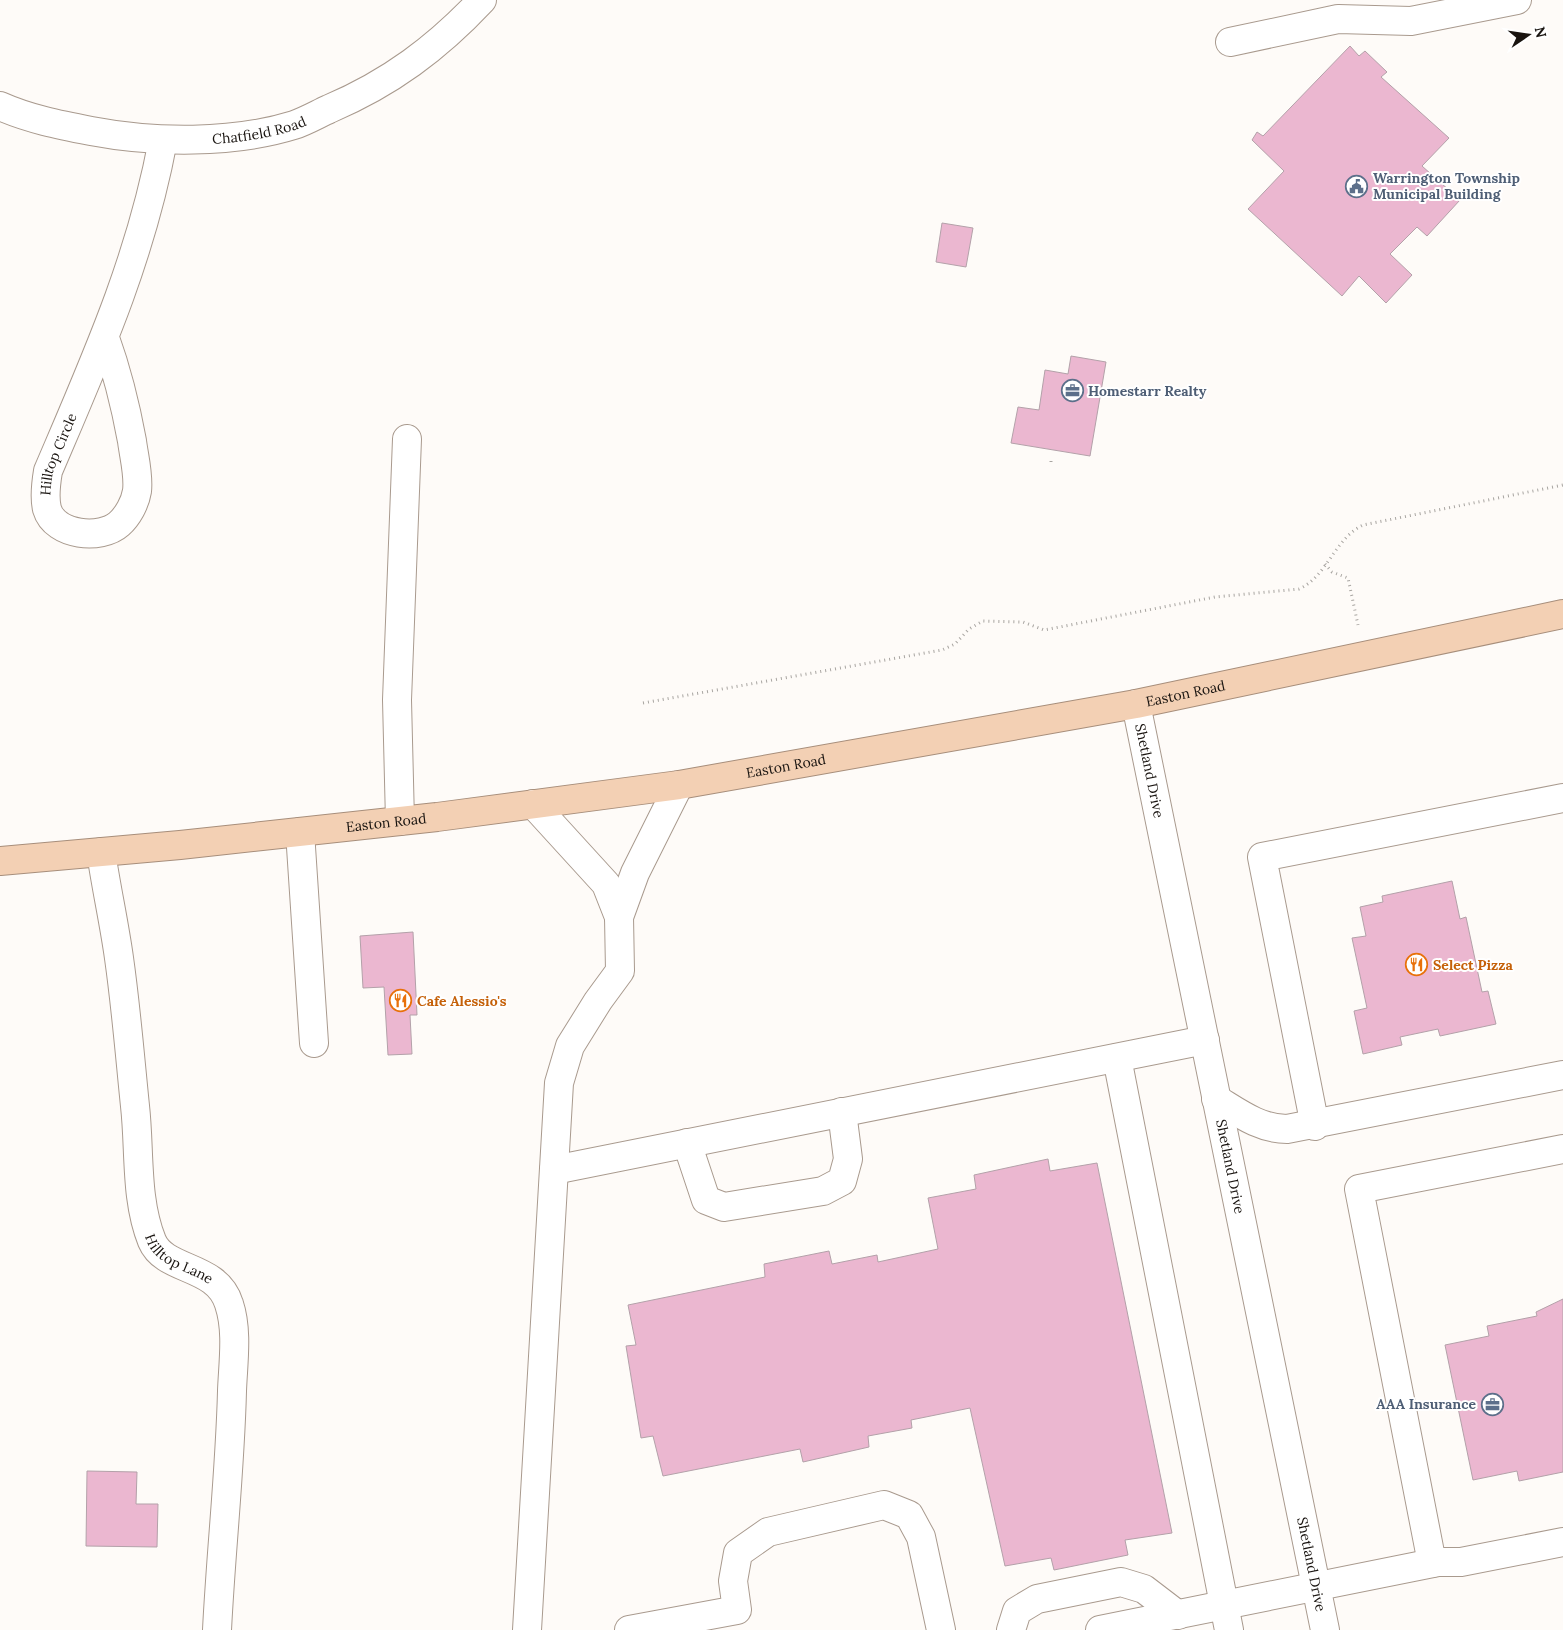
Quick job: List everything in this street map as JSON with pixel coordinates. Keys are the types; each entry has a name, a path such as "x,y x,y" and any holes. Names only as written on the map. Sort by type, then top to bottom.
{"highway":[{"name":"Easton Road","path":"0,861 400,821 679,785 1136,704 1563,614"}],"street":[{"name":"Chatfield Road","path":"0,106 46,122 112,135 163,140 226,137 258,133 295,124 356,98 415,62 454,30 482,0"},
{"path":"1230,42 1338,19 1412,21 1517,0"},
{"name":"Hilltop Circle","path":"105,338 120,377 136,466 137,490 131,509 118,525 95,532 75,533 57,524 48,510 46,491 48,471 105,338 134,260 154,186 163,140"},
{"path":"400,821 397,700 406,439"},
{"name":"Shetland Drive","path":"1136,704 1325,1630"},
{"path":"619,917 635,873 679,785"},
{"path":"1315,1126 1262,857 1563,798"},
{"path":"527,1630 558,1083 570,1046 598,1001 620,971 619,917 606,884 533,804"},
{"path":"300,832 314,1043"},
{"name":"Hilltop Lane","path":"101,852 119,957 136,1116 142,1202 147,1221 153,1242 161,1254 204,1275 218,1285 229,1303 234,1337 231,1444 220,1562 217,1630"},
{"path":"554,1170 1205,1040"},
{"path":"1117,1058 1227,1618"},
{"path":"1216,1099 1246,1118 1271,1129 1315,1126 1563,1075"},
{"path":"687,1143 706,1200 724,1207 823,1191 842,1181 848,1159 842,1112"},
{"path":"1432,1563 1359,1188 1563,1149"},
{"path":"629,1630 737,1610 733,1581 738,1553 768,1532 884,1505 909,1515 921,1537 941,1630"},
{"path":"1100,1630 1178,1615 1227,1618 1316,1587 1432,1563 1461,1562 1563,1542"},
{"path":"1011,1630 1017,1611 1037,1599 1121,1582 1144,1589 1178,1615"}],"path":[{"path":"1050,462 1051,458"},
{"path":"643,703 942,650 955,644 969,629 983,621 1023,622 1044,630 1215,597 1299,589 1309,585 1350,533 1368,524 1563,485"},
{"path":"1325,564 1332,572 1348,578 1364,656"}],"building":[{"name":"Warrington Township Municipal Building","path":"1350,46 1359,56 1365,51 1387,72 1381,77 1449,138 1422,166 1460,200 1427,236 1417,227 1390,254 1412,275 1386,303 1359,276 1342,296 1248,209 1284,171 1252,140 1257,132 1263,136"},
{"path":"942,223 973,228 966,267 936,262"},
{"name":"Homestarr Realty","path":"1071,356 1106,362 1090,456 1011,443 1018,407 1039,410 1045,370 1068,374"},
{"name":"Select Pizza","path":"1452,881 1460,919 1466,917 1482,992 1488,991 1496,1024 1440,1036 1438,1029 1400,1037 1402,1045 1363,1054 1354,1011 1367,1008 1352,938 1366,936 1360,907 1383,902 1382,896"},
{"name":"Cafe Alessio's","path":"413,932 417,1015 410,1015 412,1054 388,1055 384,987 363,988 360,936"},
{"path":"1048,1159 1050,1171 1097,1163 1172,1533 1125,1540 1128,1555 1054,1570 1051,1558 1005,1566 970,1408 911,1420 912,1428 868,1436 869,1447 803,1462 800,1449 663,1476 653,1436 641,1438 626,1346 636,1345 628,1305 765,1277 764,1264 829,1251 832,1264 877,1255 878,1262 938,1249 928,1198 976,1189 974,1175"},
{"path":"1563,1299 1563,1472 1519,1481 1517,1471 1473,1480 1445,1345 1489,1336 1487,1326 1537,1316 1536,1312"},
{"path":"87,1471 137,1472 136,1504 158,1504 157,1547 86,1546"}],"place":[{"name":"Warrington Township Municipal Building","path":"1357,186"},
{"name":"Homestarr Realty","path":"1072,391"},
{"name":"Select Pizza","path":"1417,965"},
{"name":"Cafe Alessio's","path":"401,1001"},
{"name":"AAA Insurance","path":"1492,1404"}]}
